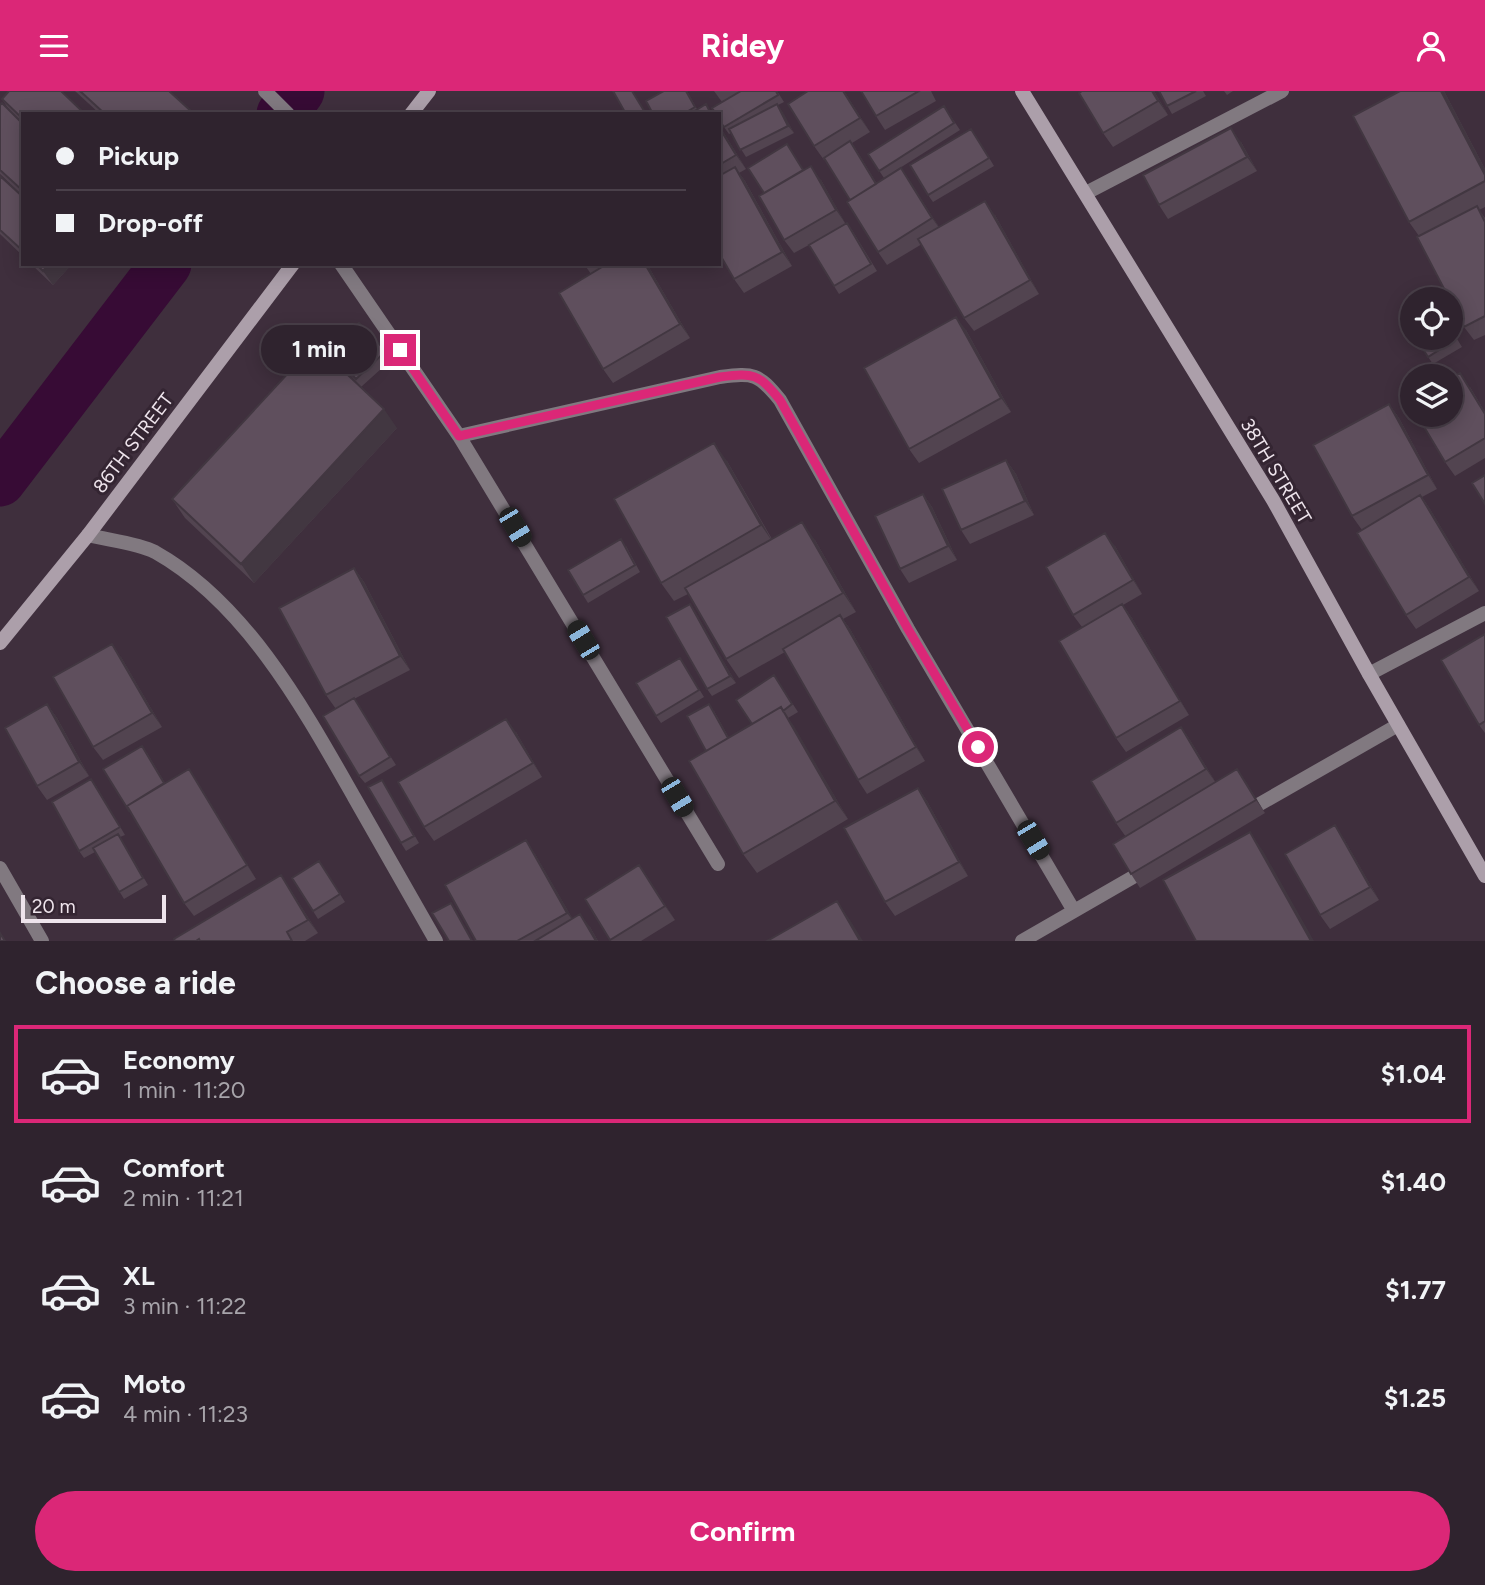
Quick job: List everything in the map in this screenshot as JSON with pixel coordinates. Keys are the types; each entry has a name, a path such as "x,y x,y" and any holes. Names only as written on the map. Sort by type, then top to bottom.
{"main road":[{"path":"413,112 429,91"},
{"name":"38TH STREET","path":"1023,91 1273,500 1368,674 1485,876"},
{"name":"86TH STREET","path":"0,643 88,535 291,266"}],"street":[{"path":"1086,193 1282,91"},
{"path":"267,94 286,112"},
{"path":"342,266 459,436 718,865"},
{"path":"459,436 720,377 749,374 768,384 780,400 908,629 1074,911"},
{"path":"88,535 153,551 218,598 262,651 309,717 436,941"},
{"path":"1368,674 1485,613"},
{"path":"1230,821 1398,725"},
{"path":"1022,941 1158,863"},
{"path":"0,868 42,941"}],"building":[{"path":"9,91 61,91 83,112 21,112 21,117 2,99"},
{"path":"80,91 169,91 192,112 103,112"},
{"path":"613,91 632,91 645,112 625,112"},
{"path":"664,91 686,91 695,107 686,112 652,112 646,101"},
{"path":"741,91 776,91 778,95 724,127 721,123 721,112 715,112 712,108"},
{"path":"808,91 843,91 860,118 814,146 788,104"},
{"path":"861,91 919,91 876,116"},
{"path":"1152,91 1158,101 1103,133 1079,93"},
{"path":"1159,91 1196,91 1167,106"},
{"path":"1400,91 1441,91 1485,175 1485,181 1409,222 1353,116"},
{"path":"2,103 21,122 21,189 0,170"},
{"path":"706,104 710,112 693,112"},
{"path":"777,104 788,126 740,150 729,129"},
{"path":"944,106 954,123 879,171 868,154"},
{"path":"1231,128 1247,157 1159,205 1143,175"},
{"path":"971,129 989,158 928,195 910,165"},
{"path":"721,130 736,155 721,164"},
{"path":"850,141 876,184 850,200 824,158"},
{"path":"787,144 803,170 764,193 748,168"},
{"path":"811,166 836,210 784,240 759,196"},
{"path":"735,167 782,252 734,279 721,256 721,175"},
{"path":"901,168 932,218 878,252 847,202"},
{"path":"0,176 21,195 21,249 0,230"},
{"path":"985,201 1030,280 964,318 918,239"},
{"path":"1477,206 1485,222 1485,316 1464,327 1463,287 1443,287 1417,237"},
{"path":"847,223 871,264 834,286 809,245"},
{"path":"604,266 646,266 680,324 603,369 559,293"},
{"path":"956,317 1001,398 909,449 864,368"},
{"path":"359,323 386,351 356,379 329,350"},
{"path":"315,344 384,409 241,564 172,499"},
{"path":"1424,350 1439,350 1428,357"},
{"path":"1463,378 1485,414 1485,438 1445,462 1424,427 1463,427"},
{"path":"1389,404 1428,475 1352,516 1313,445"},
{"path":"714,443 761,525 661,583 614,499"},
{"path":"1006,460 1025,501 961,530 942,489"},
{"path":"1485,475 1485,504 1472,483"},
{"path":"923,494 948,546 900,569 875,516"},
{"path":"1420,495 1469,577 1406,615 1357,533"},
{"path":"802,522 843,593 726,659 685,588"},
{"path":"1105,533 1133,580 1073,615 1046,567"},
{"path":"621,539 635,565 583,595 568,570"},
{"path":"354,568 400,656 326,695 279,608"},
{"path":"690,604 730,676 707,689 666,617"},
{"path":"1122,604 1180,701 1116,738 1059,641"},
{"path":"840,615 916,747 858,780 783,649"},
{"path":"1485,634 1485,721 1479,725 1441,660"},
{"path":"112,644 152,713 93,747 53,677"},
{"path":"680,658 699,690 656,716 636,683"},
{"path":"774,675 792,704 783,711 781,707 752,724 736,700"},
{"path":"354,698 390,757 359,776 323,716"},
{"path":"47,704 79,762 37,786 5,728"},
{"path":"709,704 728,738 706,751 687,716"},
{"path":"781,707 835,801 743,854 689,761"},
{"path":"506,719 533,763 424,827 398,782"},
{"path":"1181,727 1206,769 1116,823 1091,781"},
{"path":"142,746 164,783 127,806 129,811 103,769"},
{"path":"189,769 247,865 184,903 127,806"},
{"path":"1237,769 1256,800 1131,874 1113,844"},
{"path":"91,779 120,827 79,851 52,802"},
{"path":"382,780 414,836 401,843 368,787"},
{"path":"918,788 959,862 885,902 844,828"},
{"path":"1335,825 1370,887 1320,915 1285,854"},
{"path":"1250,832 1311,941 1196,941 1163,880"},
{"path":"118,834 143,878 119,892 93,848"},
{"path":"526,840 567,913 517,941 476,941 445,885"},
{"path":"319,861 340,894 313,911 292,878"},
{"path":"639,865 665,906 610,940 585,899"},
{"path":"281,875 308,920 287,932 292,941 175,941 174,939"},
{"path":"837,901 860,941 767,941"},
{"path":"451,903 472,941 449,941 432,913"},
{"path":"580,914 596,941 535,941"}],"waterway":[{"path":"283,112 299,91"},
{"path":"0,481 164,266"}],"route":[{"path":"400,350 459,436 720,377 749,374 758,377 768,384 780,400 908,629 978,747"}]}
